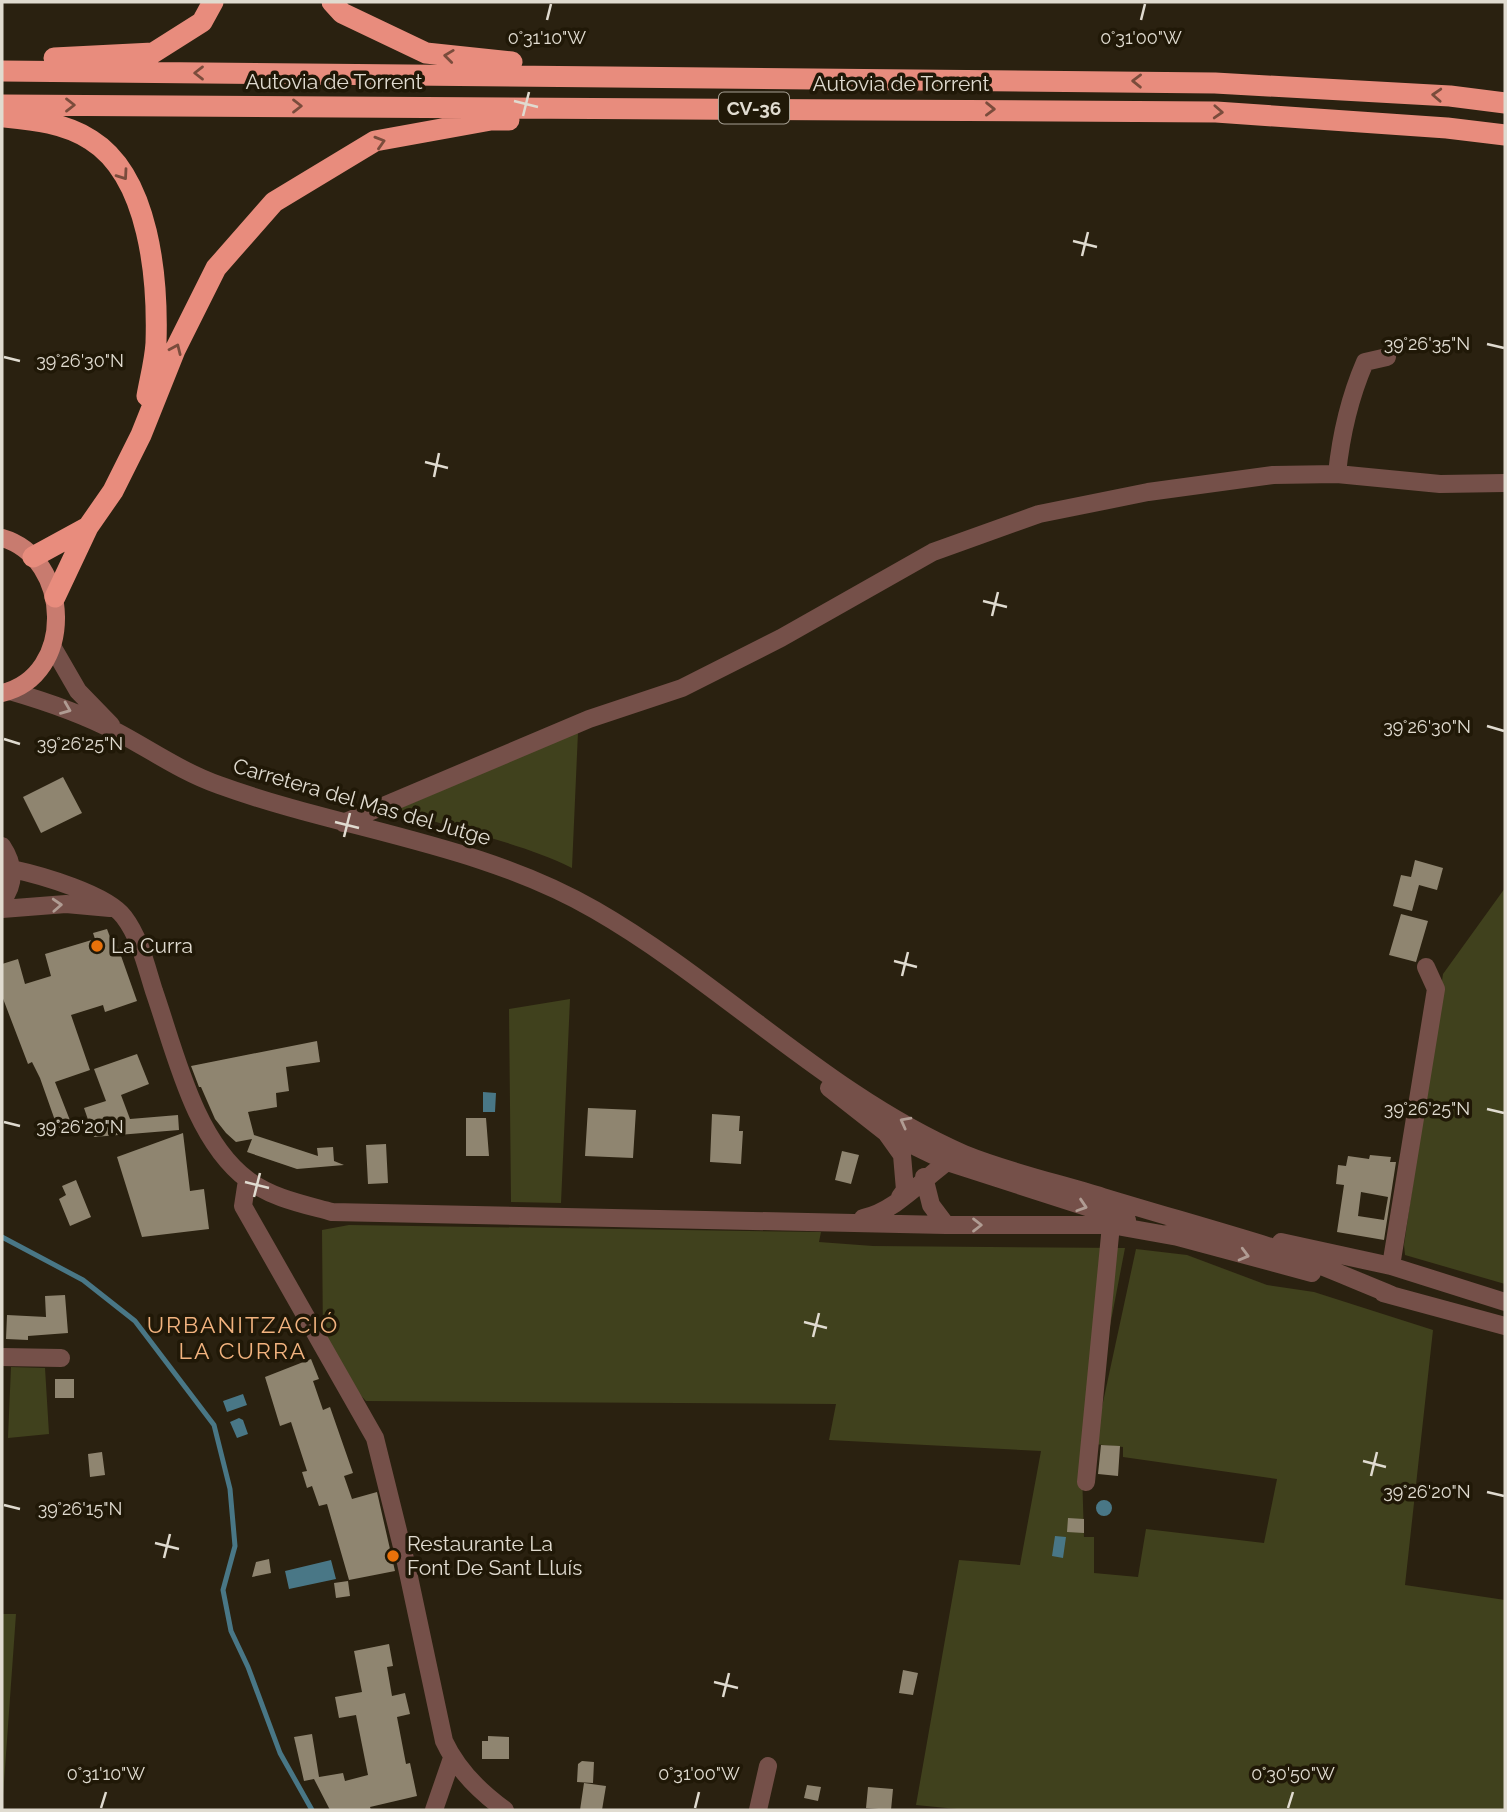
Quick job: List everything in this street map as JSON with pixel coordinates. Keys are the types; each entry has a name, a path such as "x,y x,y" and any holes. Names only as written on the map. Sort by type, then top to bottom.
{"highway":[{"path":"2,58 75,58 153,53 202,22 213,2"},
{"path":"332,2 342,13 426,53 500,62 828,63 957,78"},
{"name":"Autovia de Torrent","path":"2,71 957,78 1215,83 1450,96 1505,103"},
{"name":"Autovia de Torrent","path":"2,105 1216,112 1447,128 1505,135"},
{"path":"55,597 88,527 113,492 141,435 175,350 216,268 274,201 375,142 491,120 825,118 957,109"},
{"path":"2,117 45,121 92,141 127,177 150,243 156,343 141,435"},
{"path":"33,557 88,527"}],"main road":[{"path":"2,538 33,557 44,570 55,597 57,618 52,646 34,674 6,692"}],"street":[{"path":"1337,474 1342,430 1353,388 1365,362 1387,357"},
{"path":"343,823 589,719 682,688 781,638 933,552 1039,514 1231,479 1337,474 1440,484 1505,483"},
{"name":"Carretera del Mas del Jutge","path":"52,646 78,691 118,733"},
{"name":"Carretera del Mas del Jutge","path":"6,692 64,707 118,733 163,760 215,784 343,823 418,840 506,867 597,911 699,981"},
{"path":"2,846 12,869 8,893 2,901"},
{"path":"12,869 36,874 92,895 123,915 137,941 196,1113 223,1155 247,1180 282,1199 332,1212 946,1226 1111,1225 1180,1229 1391,1266 1505,1303"},
{"path":"2,909 66,904 112,908"},
{"path":"1391,1266 1436,989 1426,967"},
{"path":"699,981 793,1061 885,1132 947,1161 1392,1295 1505,1326"},
{"path":"699,981 868,1102 965,1154 1180,1229"},
{"path":"885,1132 902,1155 905,1170 905,1190 898,1201"},
{"path":"835,1223 875,1216 886,1211 924,1177 947,1161 965,1154"},
{"path":"924,1177 931,1205 946,1226"},
{"path":"247,1180 243,1206 374,1438 407,1563 444,1741 452,1758 487,1797 505,1810"},
{"path":"1086,1482 1111,1225"},
{"path":"2,1357 61,1358"},
{"path":"433,1810 452,1758"},
{"path":"758,1810 768,1766"}],"shaded area":[{"path":"578,732 572,868 530,850 398,809"},
{"path":"1505,888 1505,1284 1405,1255 1404,1245 1443,974"},
{"path":"570,999 561,1203 511,1202 509,1009"},
{"path":"349,1225 821,1232 819,1242 873,1246 1125,1248 1082,1472 1084,1537 1094,1537 1094,1573 1138,1577 1146,1529 1264,1543 1277,1479 1123,1457 1123,1447 1094,1444 1136,1249 1187,1255 1267,1285 1314,1292 1433,1330 1405,1585 1505,1600 1505,1810 967,1810 916,1805 959,1560 1020,1565 1041,1451 829,1440 836,1404 366,1401 346,1380 323,1339 322,1230"},
{"path":"11,1367 45,1368 49,1434 8,1438"},
{"path":"2,1614 16,1614 2,1810"}],"water":[{"path":"483,1092 496,1093 495,1112 483,1112"},
{"path":"243,1394 247,1405 227,1412 223,1401"},
{"path":"239,1418 243,1420 248,1434 237,1438 230,1422"},
{"path":"1101,1500 1107,1500 1112,1508 1110,1514 1101,1516 1096,1511 1096,1505"},
{"path":"1055,1536 1066,1537 1063,1558 1052,1556"},
{"path":"331,1560 336,1579 289,1589 285,1571"}],"building":[{"path":"63,777 82,813 41,833 23,797"},
{"path":"1415,860 1443,868 1437,890 1419,885 1412,911 1393,906 1401,875 1411,877"},
{"path":"1401,914 1428,921 1416,962 1389,955"},
{"path":"107,929 110,937 114,936 137,1001 105,1012 103,1005 71,1015 90,1070 55,1082 71,1123 58,1129 40,1078 32,1062 28,1064 2,996 2,964 18,959 25,984 51,976 45,954 95,939 93,933"},
{"path":"317,1041 320,1062 286,1067 289,1091 276,1093 277,1107 248,1112 254,1135 318,1156 317,1148 333,1147 334,1161 344,1165 297,1169 247,1152 252,1139 236,1142 226,1133 215,1119 191,1066"},
{"path":"137,1054 149,1084 121,1095 130,1119 178,1115 179,1130 94,1137 84,1108 106,1101 94,1069"},
{"path":"588,1108 636,1110 633,1158 585,1156"},
{"path":"712,1114 740,1116 739,1131 743,1131 741,1164 710,1162"},
{"path":"466,1118 486,1118 489,1156 466,1156"},
{"path":"183,1133 190,1191 204,1189 209,1229 142,1237 117,1157"},
{"path":"386,1144 388,1183 368,1184 366,1145"},
{"path":"842,1151 859,1155 851,1184 835,1180"},
{"path":"1370,1155 1391,1157 1390,1162 1396,1162 1384,1240 1337,1232 1344,1185 1336,1184 1338,1165 1346,1166 1348,1156 1369,1159","holes":["1361,1192 1388,1197 1384,1220 1358,1216"]},
{"path":"76,1180 91,1217 70,1226 59,1199 66,1195 62,1186"},
{"path":"65,1295 68,1333 28,1336 28,1340 6,1339 7,1315 46,1317 45,1296"},
{"path":"311,1359 319,1379 313,1381 323,1410 330,1407 353,1473 344,1476 352,1499 377,1492 395,1571 349,1580 327,1504 319,1506 312,1486 307,1488 302,1472 307,1471 291,1422 280,1426 265,1377"},
{"path":"55,1379 74,1379 74,1398 55,1398"},
{"path":"1101,1445 1120,1446 1118,1476 1098,1474"},
{"path":"102,1452 105,1475 90,1477 88,1454"},
{"path":"1068,1518 1084,1519 1084,1533 1067,1532"},
{"path":"269,1559 271,1573 252,1577 256,1562"},
{"path":"348,1581 350,1596 336,1598 334,1583"},
{"path":"389,1644 393,1666 387,1667 392,1696 405,1693 410,1714 397,1717 406,1764 410,1763 417,1796 370,1807 371,1810 330,1810 314,1779 304,1781 294,1737 312,1734 319,1777 343,1773 345,1781 368,1775 356,1715 339,1718 335,1697 362,1692 354,1651"},
{"path":"903,1670 918,1673 913,1695 899,1693"},
{"path":"488,1736 509,1737 509,1759 482,1759 482,1741 488,1741"},
{"path":"582,1761 594,1762 593,1783 577,1782 578,1764"},
{"path":"584,1783 606,1786 602,1810 580,1810"},
{"path":"807,1785 821,1787 818,1801 804,1798"},
{"path":"868,1787 893,1789 891,1810 866,1808"}],"waterway":[{"path":"2,1237 83,1280 135,1321 214,1425 230,1489 235,1546 223,1590 231,1631 248,1667 280,1753 312,1810"}],"place":[{"name":"La Curra","path":"97,946"},
{"name":"Restaurante La Font De Sant Lluís","path":"393,1556"}],"district":[{"name":"URBANITZACIÓ LA CURRA","path":"243,1338"}]}
